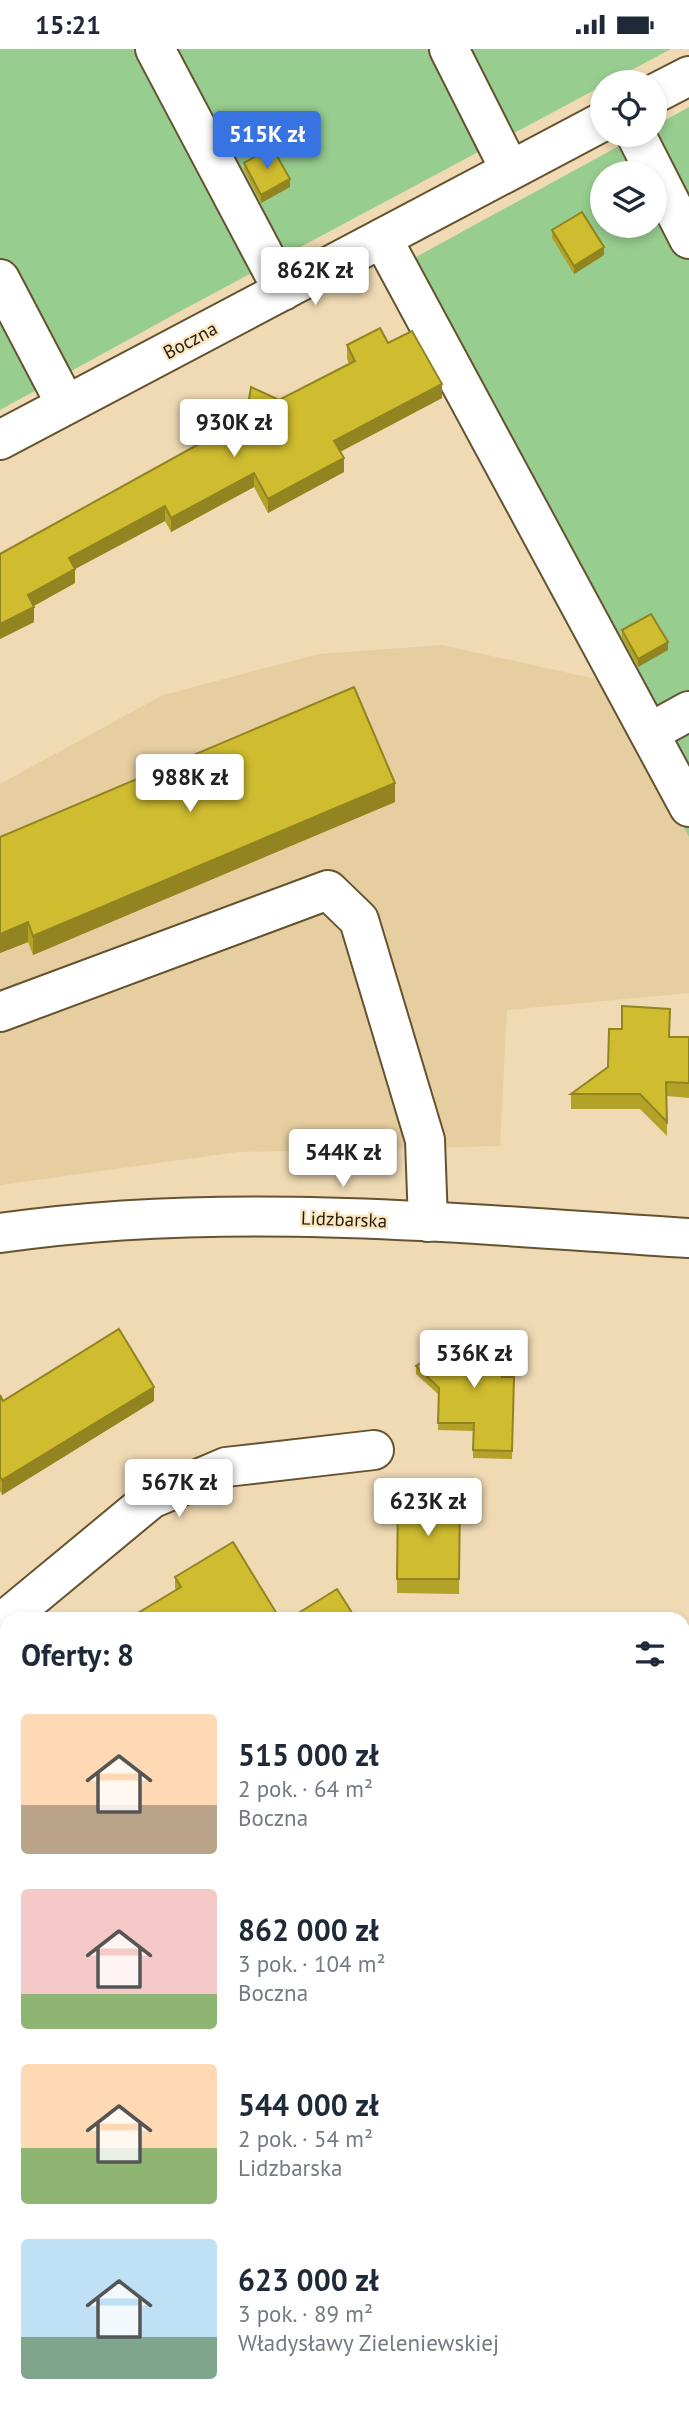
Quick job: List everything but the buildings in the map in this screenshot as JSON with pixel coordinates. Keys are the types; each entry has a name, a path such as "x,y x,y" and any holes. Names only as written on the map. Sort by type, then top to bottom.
{"street":[{"path":"155,49 283,291"},
{"path":"449,49 510,170"},
{"path":"667,87 689,76"},
{"name":"Boczna","path":"0,440 590,128"},
{"path":"642,147 689,239"},
{"path":"382,238 689,807"},
{"path":"0,279 66,405"},
{"path":"649,733 689,711"},
{"path":"0,1012 328,890 359,920 425,1140 428,1222"},
{"name":"Lidzbarska","path":"0,1233 111,1221 217,1216 428,1222 689,1238"},
{"path":"14,1612 151,1499 226,1467 374,1450"}],"shaded area":[{"path":"442,645 605,681 689,837 689,993 507,1010 500,1146 238,1152 0,1185 0,784 163,695 319,654"}],"green space":[{"path":"0,49 671,49 632,70 590,70 590,92 0,410"},
{"path":"689,107 689,837 385,274 590,162 590,238 667,238 667,161 591,161 617,147 667,147 667,119"}]}
